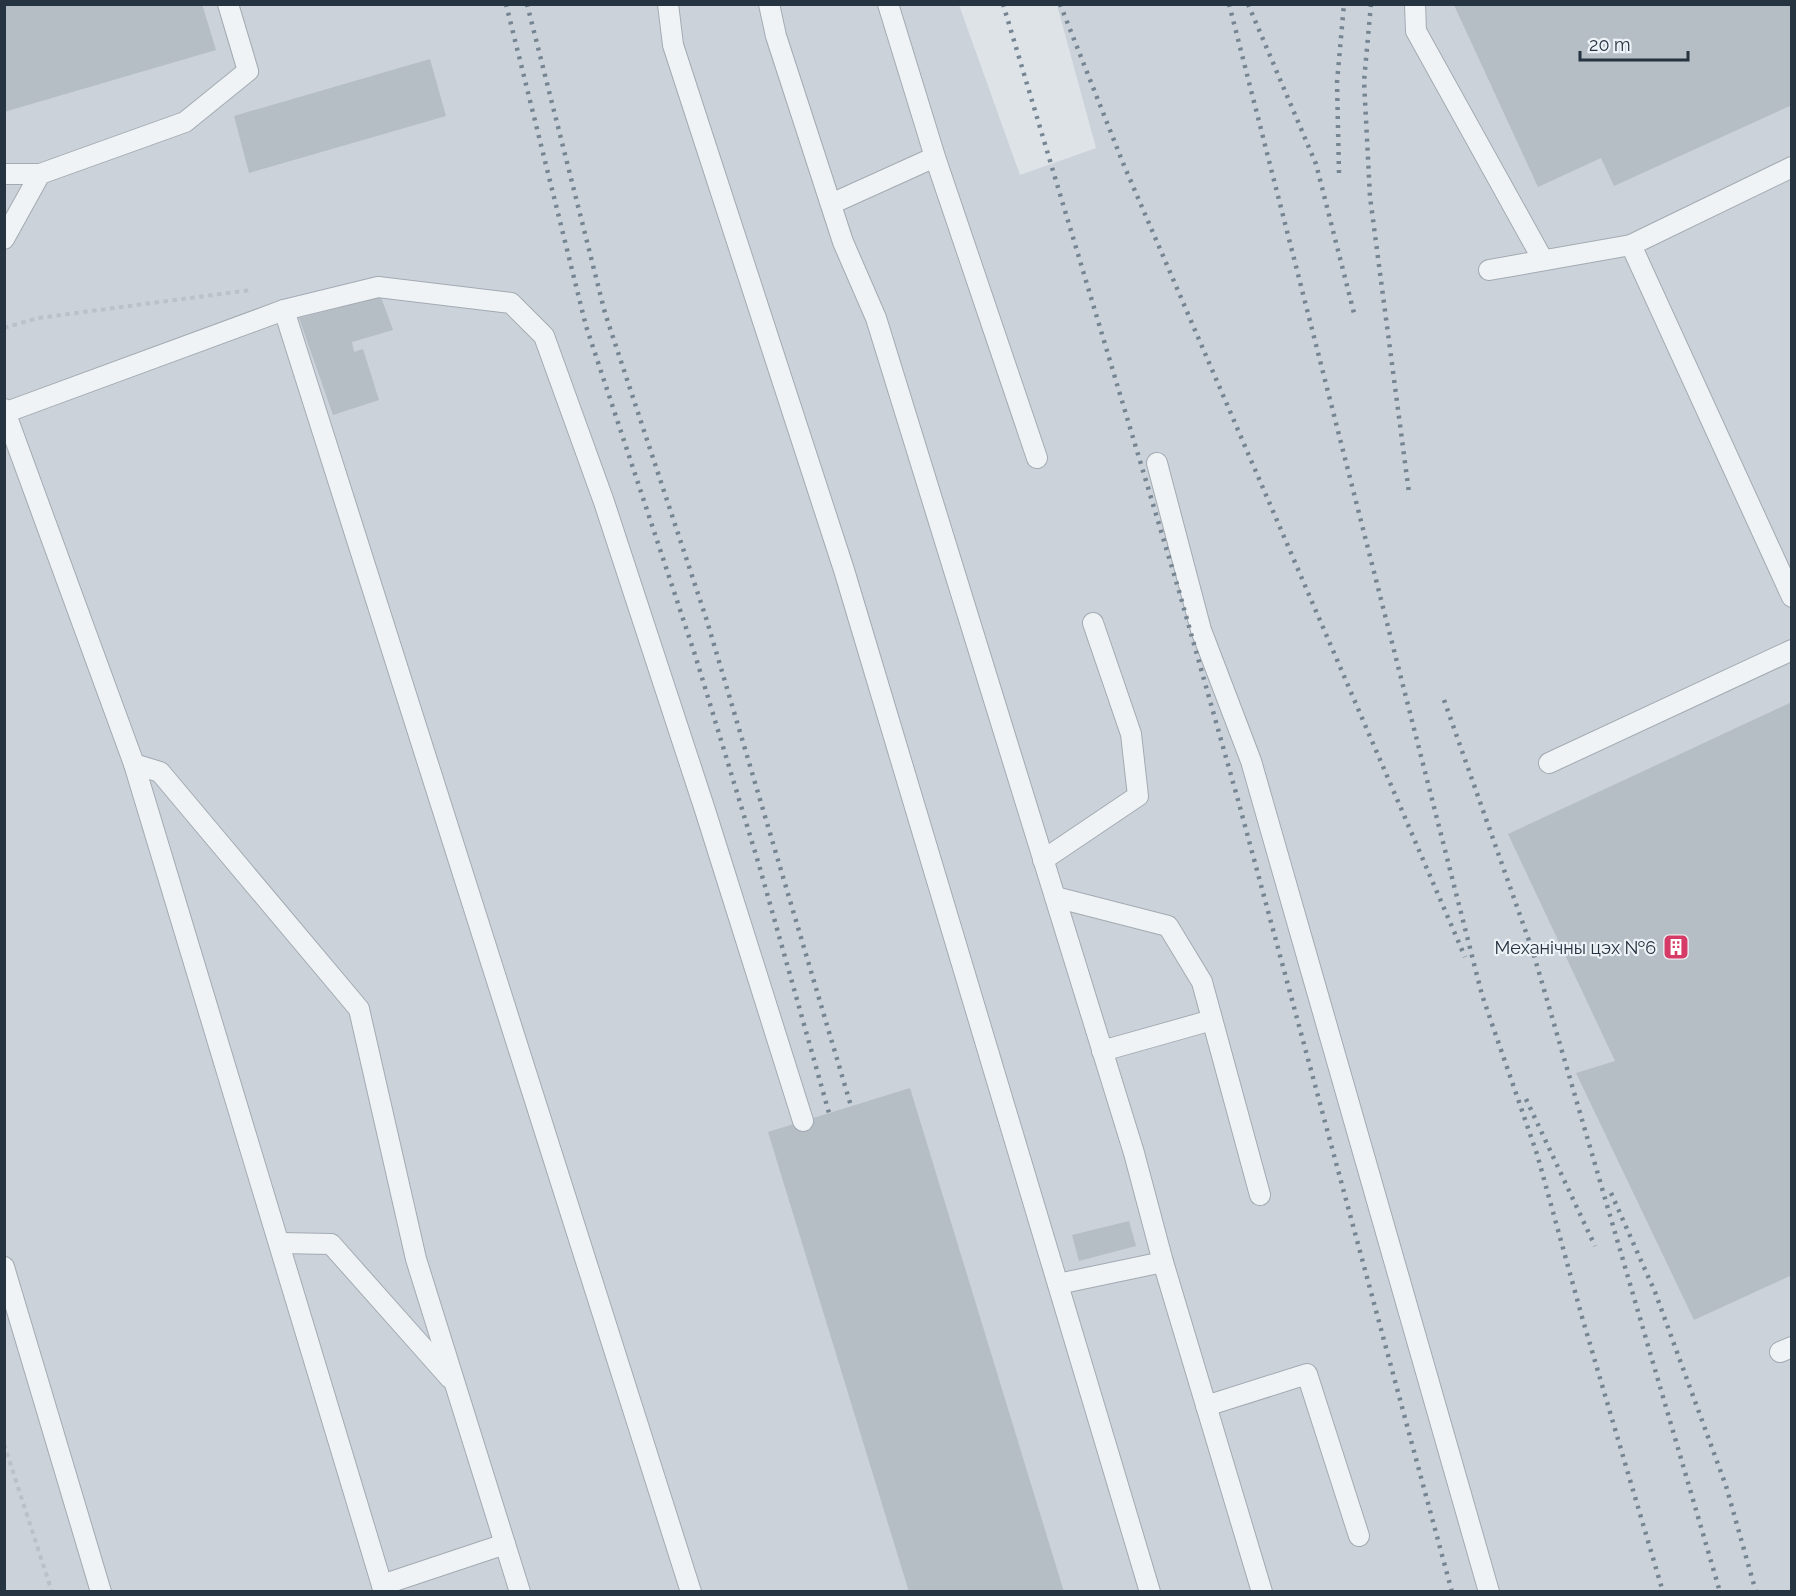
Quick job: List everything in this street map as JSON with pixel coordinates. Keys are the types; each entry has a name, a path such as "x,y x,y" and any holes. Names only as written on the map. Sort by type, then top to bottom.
{"lane":[{"path":"4,174 40,174 185,122 249,71 228,4"},
{"path":"668,4 673,45 844,570 1150,1592"},
{"path":"769,4 776,36 843,242 876,318 1134,1153 1163,1262 1262,1592"},
{"path":"888,4 935,157 1037,458"},
{"path":"1415,4 1416,31 1543,260"},
{"path":"831,204 935,157"},
{"path":"1489,270 1631,244 1791,167"},
{"path":"4,239 40,174"},
{"path":"1631,244 1791,597"},
{"path":"505,1544 383,1588 134,764 5,412 284,310 378,287 511,303 543,336 604,502 705,810 803,1121"},
{"path":"284,310 691,1592"},
{"path":"1157,463 1202,630 1251,761 1489,1592"},
{"path":"1043,860 1138,796 1131,734 1093,623"},
{"path":"1550,763 1791,650"},
{"path":"134,764 160,772 359,1009 416,1259 520,1592"},
{"path":"1054,897 1168,926 1202,982 1260,1195"},
{"path":"1102,1051 1212,1020"},
{"path":"279,1243 331,1244 455,1384"},
{"path":"1058,1284 1163,1262"},
{"path":"4,1267 101,1592"},
{"path":"1206,1406 1307,1374 1359,1536"}],"path":[{"path":"4,328 38,318 223,292 272,288 284,310"},
{"path":"4,1444 52,1592"}],"shaded area":[{"path":"5,5 959,5 1020,175 1096,148 1057,5 1791,5 1791,1591 5,1592"}],"building":[{"path":"4,4 202,4 216,50 4,112"},
{"path":"1454,5 1792,5 1792,105 1614,186 1601,158 1538,187"},
{"path":"430,59 446,116 249,173 234,116"},
{"path":"381,297 393,330 352,342 354,352 363,349 379,400 333,415 299,318"},
{"name":"Механічны цэх №6","path":"1792,702 1792,1275 1694,1320 1576,1073 1615,1061 1508,834"},
{"path":"910,1088 1064,1592 909,1592 768,1132"},
{"path":"1129,1221 1136,1246 1079,1261 1072,1235"}],"railway":[{"path":"506,4 586,326 696,658 759,865 829,1113"},
{"path":"527,4 605,313 707,621 851,1106"},
{"path":"1003,4 1179,591 1238,800 1452,1592"},
{"path":"1060,4 1123,163 1465,957"},
{"path":"1229,4 1482,995 1537,1154 1582,1317 1663,1592"},
{"path":"1248,4 1316,164 1355,317"},
{"path":"1339,173 1337,82 1344,4"},
{"path":"1371,4 1364,81 1370,197 1409,493"},
{"path":"1444,700 1533,952 1720,1592"},
{"path":"1526,1099 1595,1246"},
{"path":"1611,1193 1655,1292 1726,1486 1756,1592"}],"place":[{"name":"Механічны цэх №6","path":"1676,947"}]}
